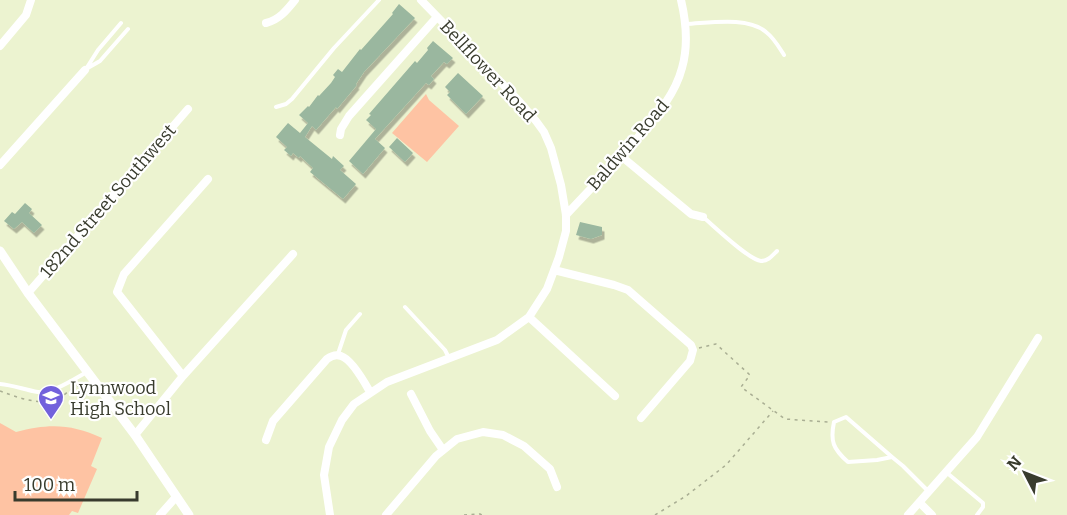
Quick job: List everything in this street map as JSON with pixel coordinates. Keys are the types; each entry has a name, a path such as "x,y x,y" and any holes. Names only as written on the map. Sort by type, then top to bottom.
{"street":[{"path":"0,46 26,15 32,0"},
{"path":"266,23 279,17 296,0"},
{"name":"Bellflower Road","path":"421,0 537,121 553,154 560,179 566,215 566,231 547,289 529,317"},
{"name":"Baldwin Road","path":"566,215 621,156 672,93 684,61 686,42 681,0"},
{"path":"340,135 349,116 437,17"},
{"path":"0,165 85,70"},
{"name":"182nd Street Southwest","path":"28,292 188,109"},
{"path":"621,156 692,214 702,217"},
{"path":"183,376 117,292 124,274 208,178"},
{"path":"0,251 135,435 189,515"},
{"path":"135,435 183,376 293,254"},
{"path":"554,270 628,290 691,345 693,350 690,361 641,418"},
{"path":"330,515 324,475 329,447 342,420 354,404 387,382 497,340 529,317 615,396"},
{"path":"908,515 977,437 1038,338"},
{"path":"266,440 273,421 333,355 340,355 347,360 370,392"},
{"path":"411,394 430,431 443,450"},
{"path":"386,515 443,450 457,439 483,432 503,435 524,446 550,469 557,487"},
{"path":"160,515 176,497"},
{"path":"920,502 932,515"}],"lane":[{"path":"276,107 292,99 334,48 379,0"},
{"path":"685,24 740,22 752,24 768,33 784,55"},
{"path":"85,70 98,50 122,23"},
{"path":"85,70 100,61 128,28"},
{"path":"702,217 754,259 762,261 770,258 777,251"},
{"path":"405,307 450,358"},
{"path":"338,355 346,330 360,314"},
{"path":"0,384 40,392 58,388 87,371"},
{"path":"892,457 848,462 837,452 831,436 834,422 846,417 903,466 929,492"},
{"path":"946,472 982,503 983,507 977,515"}],"path":[{"path":"693,350 716,345 750,375 741,387 785,419 834,422"},
{"path":"655,515 686,496 726,465 773,410"},
{"path":"464,515 483,515"}],"shaded area":[{"path":"426,94 429,100 459,126 427,162 392,133"},
{"path":"0,423 16,432 39,427 60,426 81,430 102,438 91,466 97,469 78,513 72,511 69,515 0,515"}],"building":[{"path":"399,4 415,18 364,72 357,85 337,109 336,107 316,130 312,126 305,137 344,166 340,170 356,184 343,199 310,172 313,168 300,156 299,158 293,153 291,156 284,150 287,147 276,137 288,123 300,133 308,123 299,115 331,83 338,69 342,72 393,14"},
{"path":"433,41 453,58 447,64 444,62 431,76 434,79 429,85 426,83 375,139 385,148 363,174 349,161 376,129 366,120 371,115 369,114 415,61 417,63"},
{"path":"458,73 483,96 466,114 447,95 450,92 445,87"},
{"path":"397,138 413,153 405,162 389,147"},
{"path":"25,203 32,209 29,213 42,225 34,233 22,222 14,229 4,221 12,212 15,214"},
{"path":"580,222 602,227 602,235 591,239 576,235"}],"place":[{"name":"Lynnwood High School","path":"51,421"}]}
